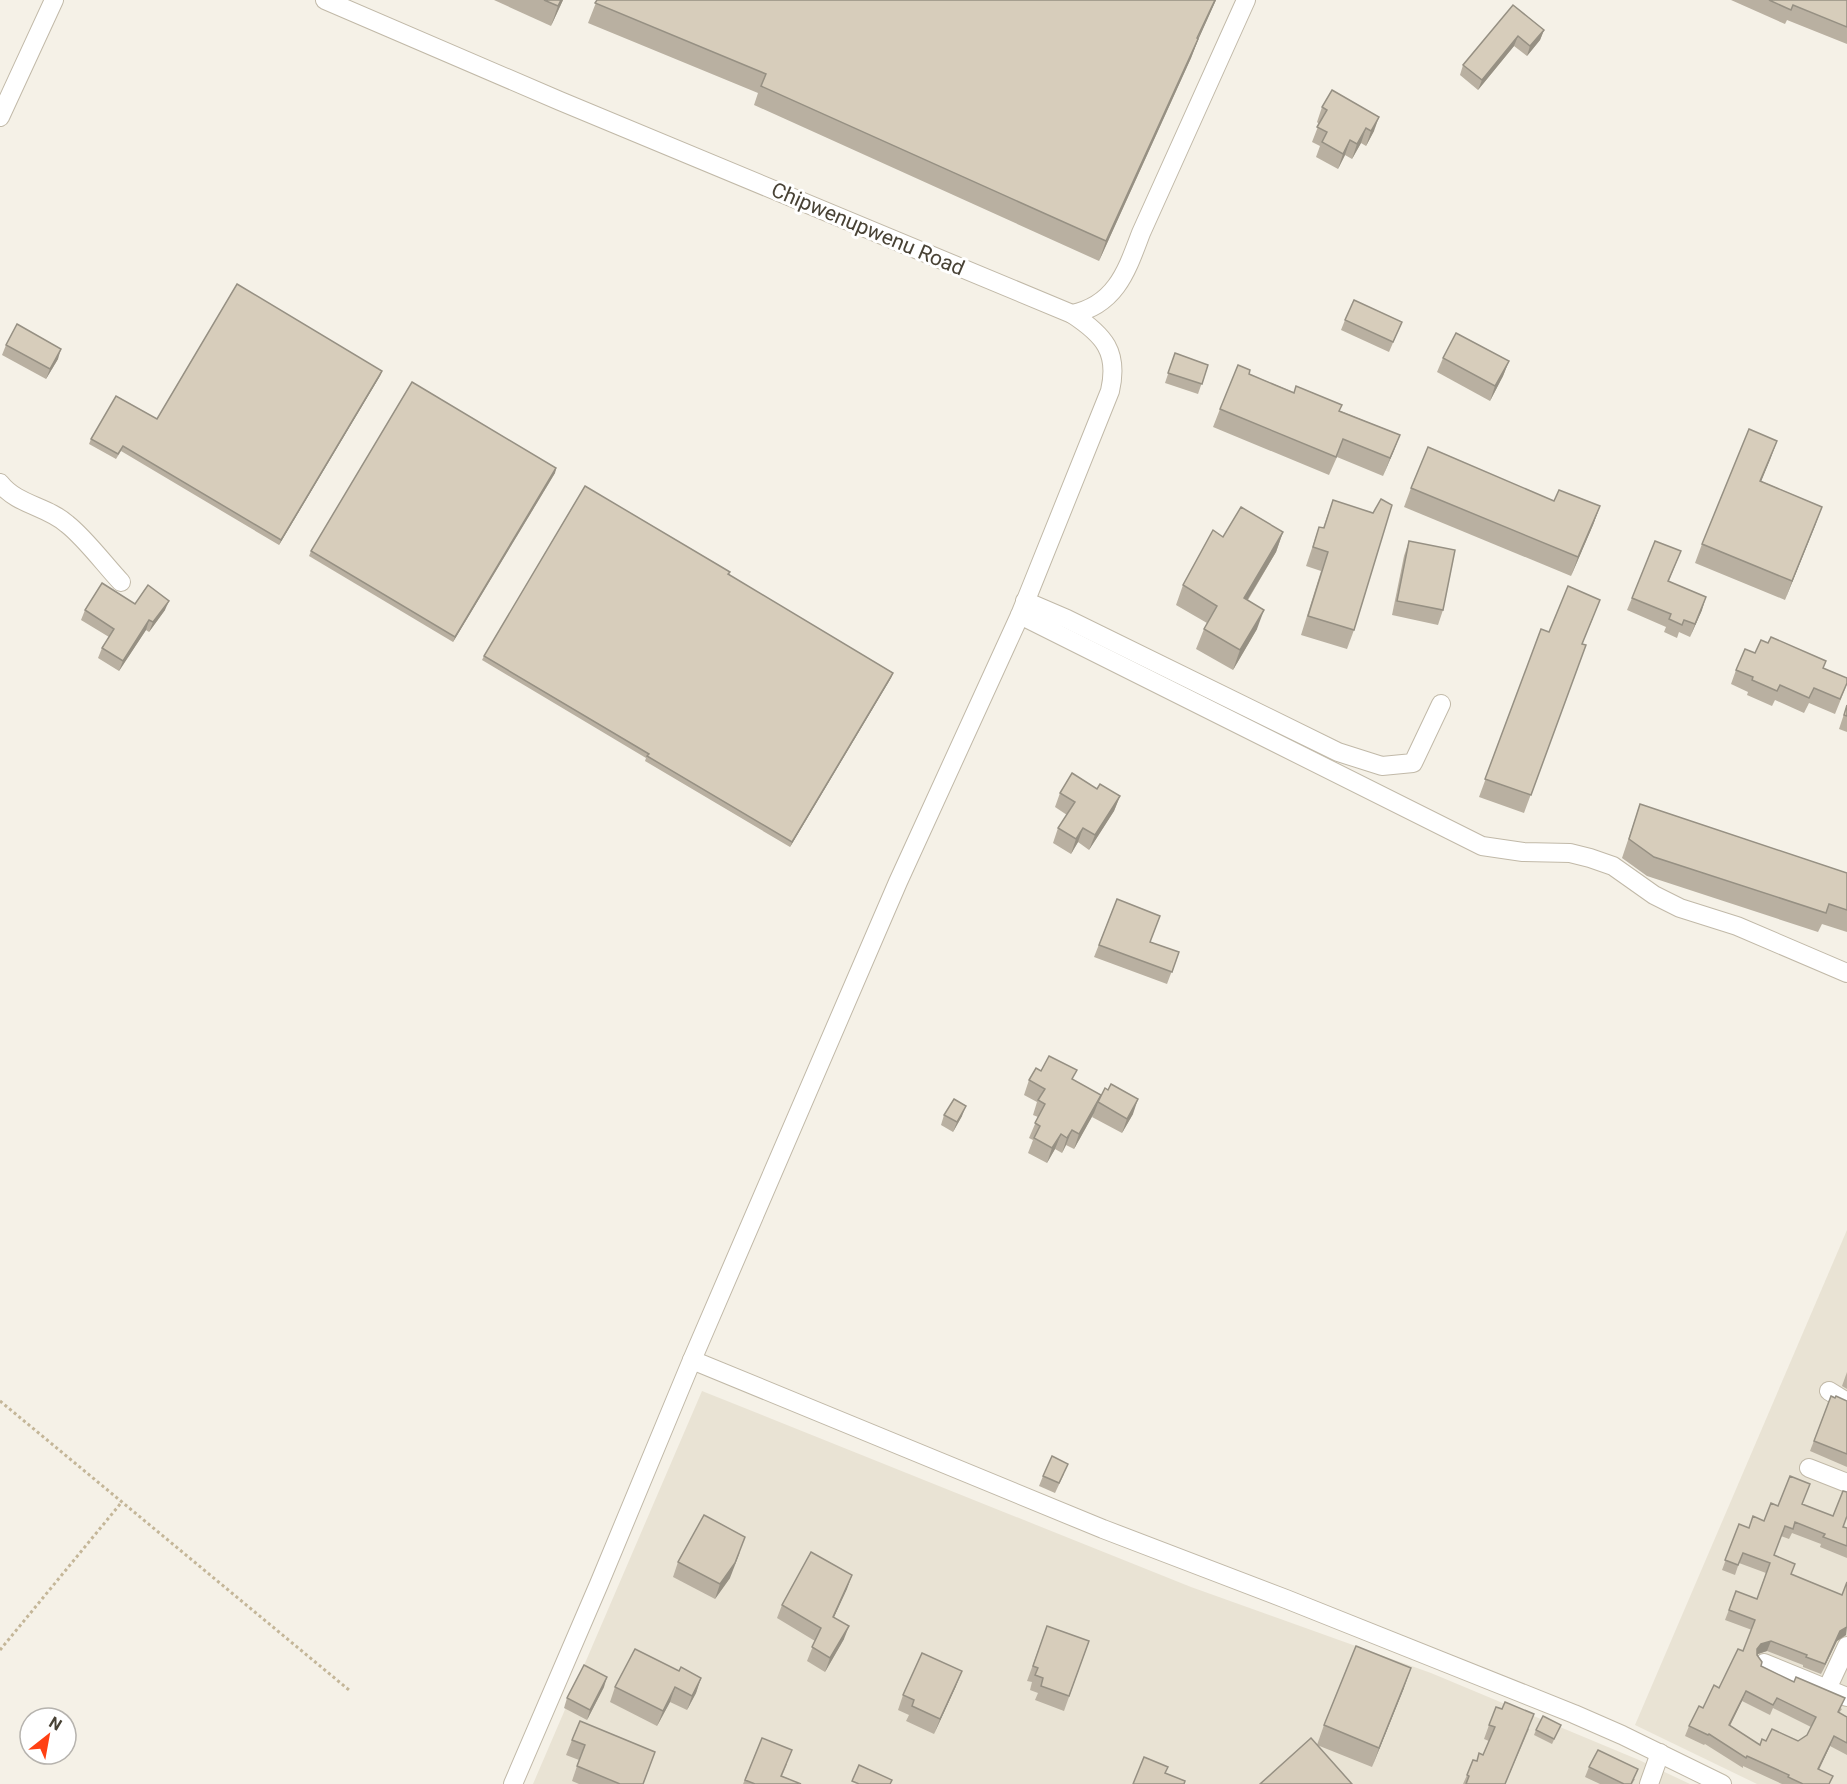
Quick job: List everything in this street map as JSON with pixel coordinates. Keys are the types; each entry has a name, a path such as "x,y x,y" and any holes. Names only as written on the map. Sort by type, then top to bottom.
{"street":[{"path":"0,117 54,0"},
{"name":"Chipwenupwenu Road","path":"325,0 560,101 1072,314 1102,337 1111,353 1114,374 1110,391 1022,608 897,882 513,1784"},
{"path":"1072,314 1097,306 1110,295 1130,263 1141,232 1246,0"},
{"path":"0,483 5,489 28,504 48,511 68,524 121,582"},
{"path":"1022,608 1067,619 1338,752 1383,766 1413,763 1441,704"},
{"path":"1022,608 1482,846 1523,852 1570,853 1613,866 1654,895 1680,908 1737,926 1847,973"},
{"path":"692,1360 1102,1529 1286,1599 1563,1710 1660,1753 1722,1784"},
{"path":"1828,1391 1847,1402"},
{"path":"1809,1468 1847,1483"},
{"path":"1827,1689 1847,1646"},
{"path":"1764,1663 1847,1697"},
{"path":"1649,1784 1660,1753"}],"path":[{"path":"0,1401 349,1690"},
{"path":"0,1650 121,1503"}],"shaded area":[{"path":"1847,1230 1847,1784 1757,1784 1635,1725"},
{"path":"702,1391 1191,1587 1431,1673 1639,1760 1690,1784 533,1784"}],"building":[{"path":"544,0 561,0 558,6"},
{"path":"597,0 1215,0 1106,241 761,86 766,74 595,3"},
{"path":"1769,0 1847,0 1847,27 1793,5 1791,10"},
{"path":"1513,5 1544,30 1530,46 1518,36 1482,80 1463,65"},
{"path":"1332,90 1379,117 1371,131 1366,128 1357,144 1350,140 1343,154 1322,142 1327,132 1317,127 1327,110 1322,107"},
{"path":"237,284 382,371 281,540 123,446 118,454 91,439 116,396 157,419"},
{"path":"1354,300 1402,322 1393,342 1345,320"},
{"path":"17,324 61,349 50,369 6,345"},
{"path":"1456,333 1509,361 1495,386 1443,358"},
{"path":"1175,353 1208,365 1202,384 1168,373"},
{"path":"1238,365 1250,370 1249,374 1294,393 1296,386 1342,405 1339,411 1400,435 1390,458 1343,439 1336,457 1220,409"},
{"path":"412,382 556,468 455,637 311,551"},
{"path":"1749,429 1777,441 1760,481 1822,507 1792,581 1702,544"},
{"path":"1428,447 1554,501 1559,490 1600,506 1578,557 1411,488"},
{"path":"585,486 893,673 792,842 484,656"},
{"path":"1381,499 1392,505 1354,630 1308,616 1328,552 1313,547 1319,527 1324,528 1333,500 1373,513"},
{"path":"1241,507 1283,532 1244,598 1264,610 1240,650 1204,629 1217,606 1183,585 1213,530 1223,537"},
{"path":"1409,541 1455,550 1443,610 1397,601"},
{"path":"1655,541 1681,551 1668,581 1706,597 1695,624 1684,620 1682,625 1669,619 1671,614 1632,598"},
{"path":"102,583 135,604 148,585 169,601 153,622 149,620 123,661 102,648 114,629 85,610"},
{"path":"1568,586 1600,600 1582,644 1586,645 1531,795 1485,779 1541,629 1549,632"},
{"path":"1771,637 1826,661 1823,668 1847,678 1840,699 1814,688 1809,698 1780,685 1777,691 1736,670 1745,649 1755,653 1761,640 1768,643"},
{"path":"1072,773 1097,789 1100,784 1120,796 1095,835 1083,828 1076,839 1058,828 1075,802 1060,793"},
{"path":"1640,804 1847,873 1847,910 1829,904 1826,913 1654,857 1629,839"},
{"path":"1117,899 1160,916 1150,942 1179,952 1172,972 1099,945"},
{"path":"1049,1056 1077,1070 1072,1079 1101,1095 1079,1134 1072,1130 1067,1138 1061,1134 1052,1148 1034,1138 1040,1126 1035,1123 1045,1104 1038,1100 1045,1089 1029,1080 1036,1068 1041,1071"},
{"path":"1111,1084 1138,1099 1127,1119 1098,1102 1105,1088 1108,1090"},
{"path":"954,1099 966,1106 957,1122 944,1115"},
{"path":"1831,1396 1847,1401 1847,1454 1814,1441"},
{"path":"1052,1456 1068,1464 1059,1483 1043,1476"},
{"path":"1790,1476 1810,1484 1802,1504 1833,1516 1843,1491 1847,1492 1847,1516 1843,1527 1847,1528 1847,1546 1823,1537 1825,1534 1795,1522 1793,1529 1785,1526 1774,1555 1795,1564 1791,1574 1842,1595 1847,1582 1847,1627 1840,1631 1825,1664 1771,1641 1761,1644 1757,1649 1757,1655 1762,1662 1761,1666 1794,1682 1796,1677 1845,1698 1838,1712 1847,1717 1847,1743 1834,1736 1818,1769 1833,1776 1829,1784 1803,1784 1788,1777 1789,1775 1747,1756 1746,1758 1709,1734 1689,1726 1699,1706 1703,1708 1714,1685 1719,1688 1738,1649 1743,1651 1755,1620 1729,1610 1736,1591 1757,1599 1770,1563 1743,1553 1738,1565 1725,1560 1739,1524 1749,1528 1753,1516 1764,1521 1771,1503 1778,1506","holes":["1746,1691 1773,1705 1777,1698 1816,1717 1807,1735 1798,1741 1772,1729 1766,1741 1762,1739 1760,1745 1729,1725"]},
{"path":"704,1515 745,1537 735,1563 720,1584 678,1562"},
{"path":"811,1552 852,1575 833,1617 849,1626 830,1658 812,1647 821,1628 782,1605"},
{"path":"1047,1626 1089,1641 1069,1696 1041,1686 1043,1678 1035,1675 1038,1668 1033,1666"},
{"path":"1356,1646 1411,1668 1379,1748 1324,1725"},
{"path":"635,1649 679,1671 681,1667 701,1678 692,1696 675,1687 663,1711 615,1687"},
{"path":"922,1653 962,1671 940,1719 912,1706 914,1700 903,1695"},
{"path":"584,1665 607,1677 590,1710 567,1698"},
{"path":"1505,1702 1534,1714 1505,1784 1466,1784 1473,1760 1477,1761 1479,1753 1483,1755 1495,1727 1489,1725 1496,1707 1502,1709"},
{"path":"1543,1716 1561,1725 1554,1739 1536,1730"},
{"path":"580,1721 655,1752 643,1784 620,1784 577,1766 585,1745 572,1740"},
{"path":"762,1738 792,1750 781,1776 801,1784 755,1784 745,1780"},
{"path":"1311,1738 1352,1784 1260,1784"},
{"path":"1598,1750 1638,1769 1631,1784 1624,1784 1589,1767"},
{"path":"1144,1757 1168,1767 1165,1773 1185,1781 1184,1784 1133,1784"},
{"path":"859,1765 892,1780 890,1784 859,1784 852,1781"}]}
